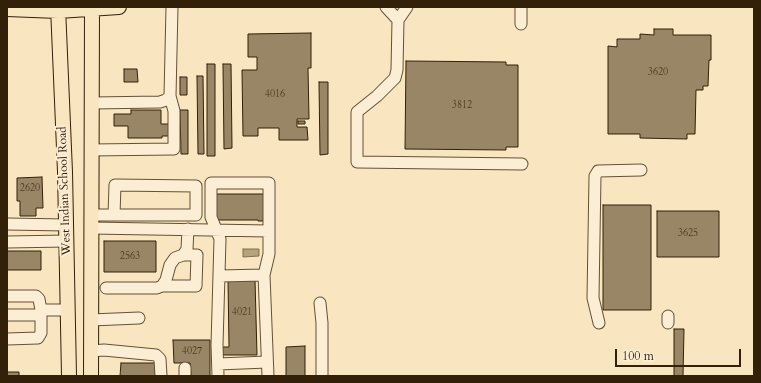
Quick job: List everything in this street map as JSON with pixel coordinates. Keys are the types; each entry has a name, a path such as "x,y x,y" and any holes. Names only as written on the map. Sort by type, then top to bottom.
{"main road":[{"path":"7,9 119,7"},
{"name":"West Indian School Road","path":"90,376 92,8"},
{"name":"West Indian School Road","path":"58,9 66,225 69,376"}],"lane":[{"path":"91,150 174,149 174,111 170,96 172,7"},
{"path":"386,7 398,20"},
{"path":"406,7 398,20 397,70 395,78 378,96 357,112 357,162 522,164"},
{"path":"521,7 522,24"},
{"path":"92,103 160,102 166,100 170,96"},
{"path":"599,323 593,298 595,176 598,171 641,170"},
{"path":"218,376 216,345 220,239 211,217 211,183 269,183 269,254 264,275 268,376"},
{"path":"91,222 114,215 196,215 196,186 115,185 114,215"},
{"path":"91,222 188,229 269,231"},
{"path":"7,224 66,225"},
{"path":"183,255 187,249 188,229"},
{"path":"7,242 66,241"},
{"path":"106,288 196,286 197,255 183,255 174,258 170,264 166,280 162,286"},
{"path":"219,276 264,275"},
{"path":"7,296 36,296 40,301 41,312 41,333 38,338 7,339"},
{"path":"320,303 322,323 322,376"},
{"path":"7,315 68,310"},
{"path":"91,320 139,318"},
{"path":"90,351 104,350 156,355 160,359 160,376"},
{"path":"218,364 267,362"}],"shaded area":[{"path":"243,249 259,249 259,256 243,257"}],"building":[{"path":"654,29 673,29 673,35 711,35 711,60 709,60 708,86 703,86 703,90 696,90 695,134 687,134 687,139 640,138 640,134 608,134 608,46 617,47 617,39 640,39 640,34 654,35"},
{"path":"311,33 311,68 308,68 309,119 297,119 297,127 307,127 308,140 279,140 279,128 258,128 258,136 243,136 242,70 257,70 257,57 248,57 248,34"},
{"path":"406,61 506,62 506,65 518,65 518,147 506,147 506,150 405,149"},
{"path":"207,64 215,64 215,156 207,156"},
{"path":"223,64 231,64 232,148 224,149"},
{"path":"124,69 137,69 138,82 124,82"},
{"path":"197,76 203,76 204,154 198,154"},
{"path":"180,77 187,77 187,95 180,95"},
{"path":"319,82 328,82 328,154 320,155"},
{"path":"131,110 161,110 161,124 170,124 170,136 162,136 162,138 128,138 128,126 114,126 114,114 131,114"},
{"path":"180,110 188,110 188,154 181,154"},
{"path":"298,121 305,121 305,124 298,124"},
{"path":"42,177 43,208 36,208 36,216 20,216 20,201 17,201 17,178"},
{"path":"216,194 267,194 267,221 216,220"},
{"path":"603,205 651,205 651,310 603,310"},
{"path":"657,211 719,211 719,257 657,257"},
{"path":"104,241 156,241 156,272 104,272"},
{"path":"7,251 41,251 41,270 7,270"},
{"path":"228,280 255,280 257,355 221,355 221,347 229,347"},
{"path":"674,329 684,329 683,376 674,376"},
{"path":"173,340 210,340 210,376 191,376 190,363 174,363"},
{"path":"305,346 305,376 286,376 286,347"},
{"path":"121,363 156,363 156,376 120,376"},
{"path":"7,372 19,372 19,376 7,376"}]}
